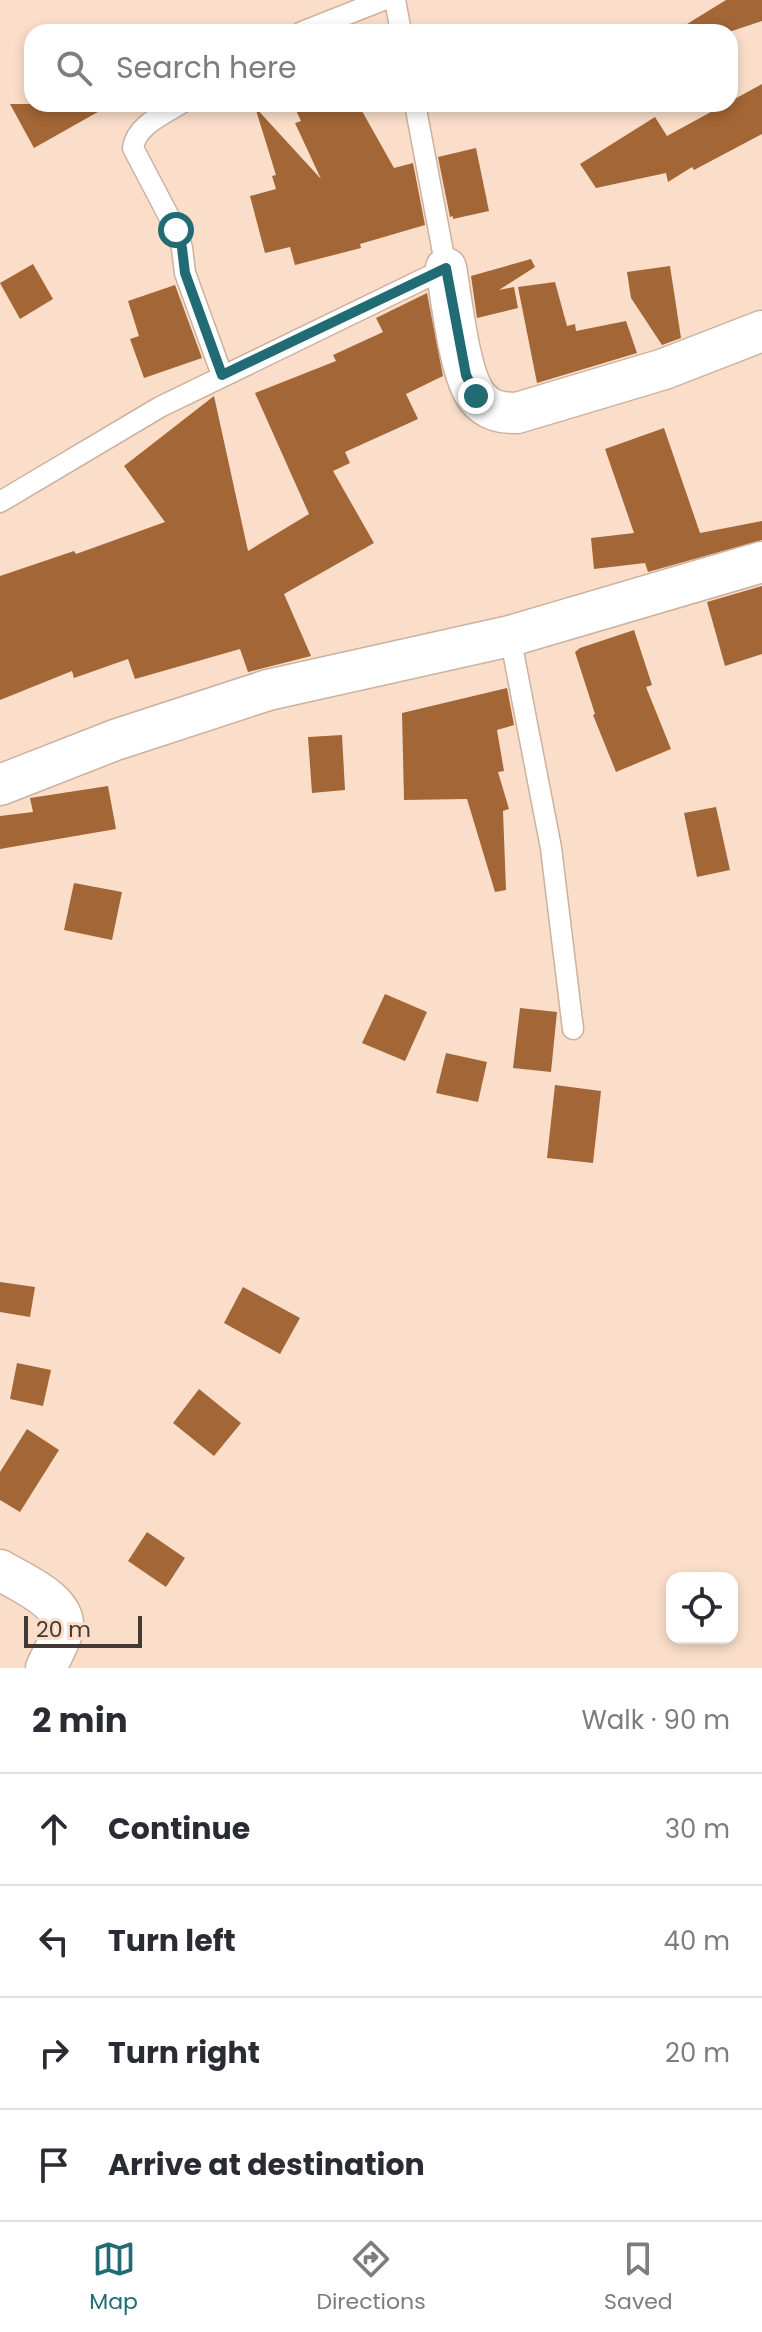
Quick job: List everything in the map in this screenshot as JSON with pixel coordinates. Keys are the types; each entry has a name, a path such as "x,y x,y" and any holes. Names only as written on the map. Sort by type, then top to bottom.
{"street":[{"path":"446,268 466,375 476,396 488,408 502,413 517,413 664,369 762,331"},
{"path":"0,785 115,740 268,690 510,636 762,562"},
{"path":"0,1570 50,1601 62,1617 62,1634 46,1668"}],"lane":[{"path":"322,24 383,0"},
{"path":"395,0 400,24"},
{"path":"168,112 141,130 134,138 133,148 176,230 185,273 222,375"},
{"path":"0,502 160,407 446,268 417,112"},
{"path":"510,636 551,848 573,1029"}],"building":[{"path":"726,0 762,0 762,21 738,29 738,24 687,24"},
{"path":"762,84 762,134 694,170 692,167 668,182 666,173 596,188 580,164 655,117 667,136 711,112 738,112 738,97"},
{"path":"10,104 24,104 24,112 98,112 34,148"},
{"path":"257,112 321,179 295,123 301,121 297,112 362,112 394,168 413,163 425,225 360,244 361,248 295,265 290,247 265,253 250,196 276,189 272,176 276,175"},
{"path":"476,148 489,211 453,219 453,216 450,217 438,157"},
{"path":"531,259 535,267 499,290 514,287 518,308 477,318 471,276"},
{"path":"33,264 53,299 20,319 0,283"},
{"path":"670,266 681,338 662,345 631,298 627,272"},
{"path":"555,282 567,326 575,324 576,331 626,321 637,353 537,383 518,287"},
{"path":"175,285 202,358 144,378 130,339 139,336 128,301"},
{"path":"427,293 443,376 406,394 418,419 345,452 350,463 333,471 374,543 284,594 311,656 248,672 240,649 135,679 128,659 74,678 72,671 0,700 0,576 74,551 76,554 165,522 124,466 214,396 248,551 309,514 255,393 336,361 333,355 383,332 376,318"},
{"path":"664,428 700,533 762,521 762,540 648,572 645,563 594,569 591,538 634,533 605,449"},
{"path":"762,586 762,654 725,666 707,602"},
{"path":"634,630 652,685 646,687 671,749 616,772 593,715 575,652"},
{"path":"507,688 514,725 497,730 504,771 498,772 509,809 503,811 506,890 495,892 467,799 404,800 402,713"},
{"path":"342,735 345,790 312,793 308,737"},
{"path":"108,786 116,829 0,849 0,816 33,812 30,798"},
{"path":"716,807 730,870 697,877 684,813"},
{"path":"74,883 122,892 112,940 64,930"},
{"path":"385,994 427,1012 405,1061 362,1043"},
{"path":"520,1008 557,1012 551,1072 513,1068"},
{"path":"446,1053 487,1062 478,1102 436,1093"},
{"path":"555,1085 601,1091 593,1163 547,1158"},
{"path":"0,1282 35,1287 30,1317 0,1312"},
{"path":"243,1287 300,1318 280,1354 224,1323"},
{"path":"17,1363 51,1370 43,1406 10,1399"},
{"path":"199,1389 241,1423 214,1456 173,1423"},
{"path":"27,1429 59,1450 20,1512 0,1500 0,1472"},
{"path":"147,1532 185,1558 166,1587 128,1561"}],"route":[{"path":"176,230 185,273 222,375 446,268 466,375 476,396"}]}
